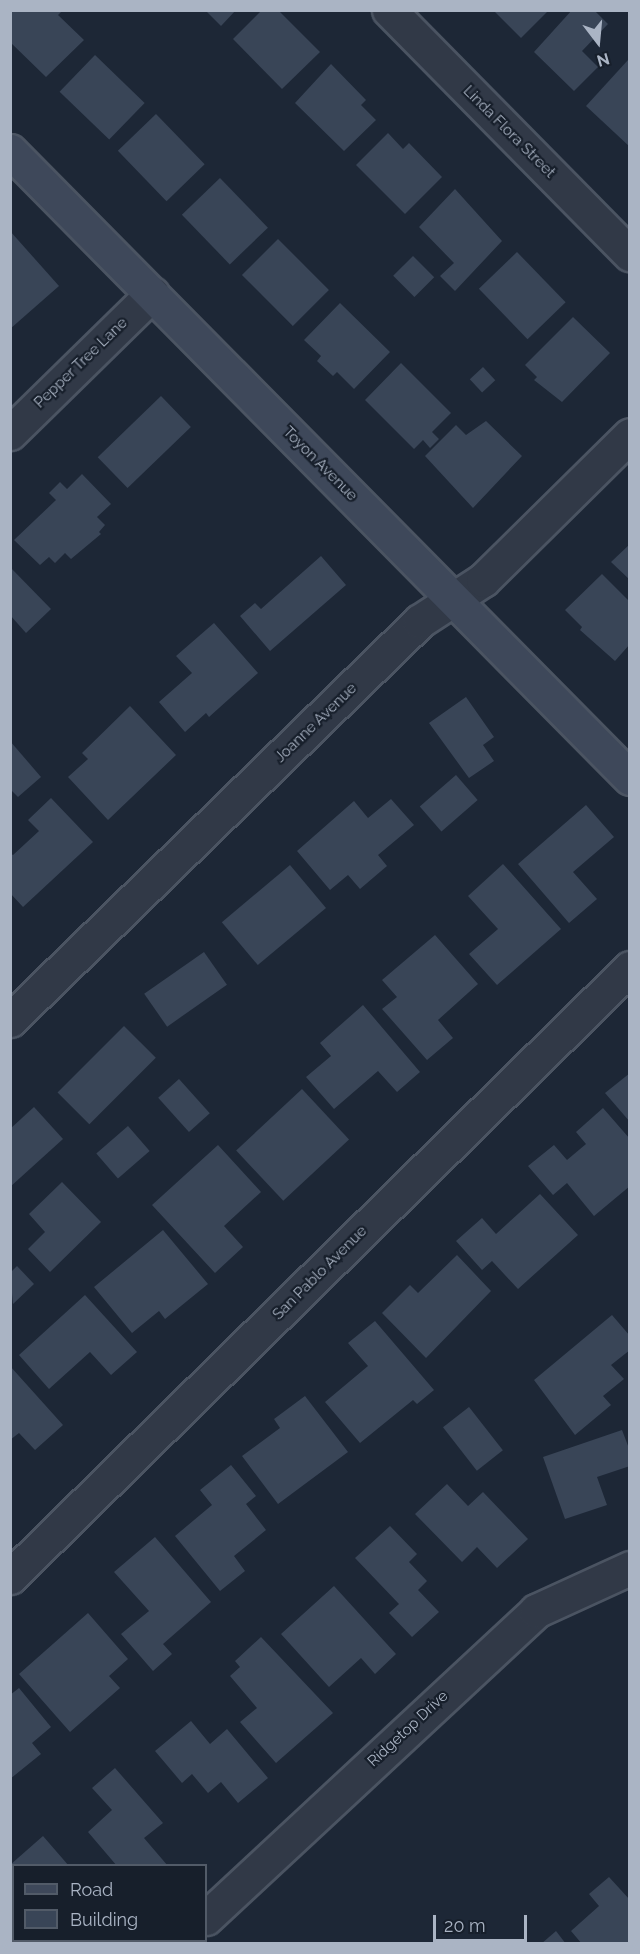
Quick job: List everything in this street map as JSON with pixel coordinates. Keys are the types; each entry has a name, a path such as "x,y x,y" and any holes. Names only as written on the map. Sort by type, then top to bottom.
{"street":[{"name":"Linda Flora Street","path":"389,10 630,254"},
{"name":"Toyon Avenue","path":"10,151 630,778"},
{"name":"Pepper Tree Lane","path":"10,433 152,294"},
{"name":"Joanne Avenue","path":"10,1020 420,621 483,580 630,435"},
{"name":"San Pablo Avenue","path":"10,1577 630,968"},
{"name":"Ridgetop Drive","path":"207,1917 536,1611 630,1568"}],"building":[{"path":"10,10 63,10 58,15 84,40 46,77 10,42"},
{"path":"205,10 236,10 221,26"},
{"path":"262,10 278,10 320,52 282,89 233,39"},
{"path":"493,10 549,10 521,38"},
{"path":"572,10 594,10 608,24 582,51 598,67 574,91 534,52"},
{"path":"95,55 145,103 109,140 60,92"},
{"path":"628,60 630,62 630,147 586,106"},
{"path":"331,64 366,100 361,105 376,120 344,151 295,103"},
{"path":"156,114 205,164 167,201 118,151"},
{"path":"388,133 403,149 409,143 442,177 405,214 356,165"},
{"path":"220,178 268,228 230,264 182,215"},
{"path":"455,189 502,241 455,291 440,276 454,263 419,227"},
{"path":"10,231 59,286 10,329"},
{"path":"278,239 329,290 293,326 242,275"},
{"path":"517,252 566,302 528,339 479,289"},
{"path":"413,256 434,277 414,297 393,276"},
{"path":"340,303 390,352 354,389 337,372 333,376 317,361 321,356 304,340"},
{"path":"573,317 610,353 562,402 534,380 537,377 525,365"},
{"path":"401,363 451,413 432,432 439,439 430,448 423,440 414,449 365,400"},
{"path":"483,367 495,380 482,392 470,379"},
{"path":"161,396 191,427 128,488 98,457"},
{"path":"486,421 522,456 473,508 425,456 456,425 466,435"},
{"path":"82,474 111,504 97,517 105,525 99,532 101,534 71,559 65,553 55,563 49,557 40,565 14,540 56,500 49,493 60,482 67,489"},
{"path":"630,544 630,580 611,562"},
{"path":"321,556 346,585 270,651 240,616 255,603 261,609"},
{"path":"10,567 51,609 26,633 10,615"},
{"path":"602,574 630,602 630,644 615,661 580,630 582,627 565,610"},
{"path":"214,623 258,673 209,717 206,713 185,732 159,702 192,673 176,656"},
{"path":"466,697 494,737 483,745 494,761 469,778 429,723"},
{"path":"130,706 176,755 108,820 68,777 88,759 82,753"},
{"path":"10,741 41,777 18,797 10,789"},
{"path":"456,775 478,800 441,831 420,806"},
{"path":"51,798 93,842 23,907 10,893 10,853 13,855 39,831 28,820"},
{"path":"391,799 414,825 378,855 387,866 360,889 348,875 330,890 297,851 354,801 368,818"},
{"path":"586,805 614,837 573,872 597,899 569,923 518,864"},
{"path":"503,864 561,929 497,985 469,954 498,929 468,896"},
{"path":"290,865 326,908 258,965 222,922"},
{"path":"435,935 478,984 438,1020 453,1038 427,1060 382,1009 397,997 382,980"},
{"path":"204,952 227,985 167,1027 144,994"},
{"path":"363,1005 420,1072 397,1092 378,1071 334,1109 306,1077 331,1056 320,1043"},
{"path":"124,1026 156,1058 89,1124 58,1092"},
{"path":"630,1073 630,1122 605,1093"},
{"path":"179,1079 210,1113 189,1132 158,1098"},
{"path":"302,1089 349,1139 283,1201 236,1150"},
{"path":"34,1107 63,1139 10,1187 10,1129"},
{"path":"603,1108 630,1139 630,1186 594,1216 567,1183 553,1195 528,1166 554,1145 567,1160 586,1144 576,1132"},
{"path":"128,1126 150,1151 118,1178 96,1154"},
{"path":"218,1145 261,1192 224,1226 243,1247 215,1273 152,1205"},
{"path":"62,1182 101,1222 50,1272 28,1249 45,1232 29,1214"},
{"path":"540,1194 578,1235 518,1289 492,1261 482,1270 456,1241 482,1218 496,1234"},
{"path":"163,1230 208,1284 165,1319 159,1311 132,1333 94,1287"},
{"path":"457,1255 491,1291 426,1358 382,1313 410,1285 418,1293"},
{"path":"17,1266 34,1284 13,1304 10,1273"},
{"path":"85,1295 137,1352 111,1375 90,1352 49,1389 19,1355"},
{"path":"612,1315 630,1336 630,1350 611,1365 624,1379 603,1396 611,1405 575,1435 534,1380"},
{"path":"375,1321 434,1390 417,1404 413,1400 360,1443 325,1402 368,1366 348,1343"},
{"path":"10,1366 63,1425 35,1450 19,1433 10,1440"},
{"path":"305,1396 348,1452 278,1504 242,1456 280,1428 274,1419"},
{"path":"469,1407 503,1450 477,1471 443,1427"},
{"path":"622,1430 630,1451 630,1466 597,1477 607,1505 565,1519 543,1457"},
{"path":"231,1465 256,1496 246,1504 266,1530 234,1556 245,1571 220,1591 175,1536 212,1505 200,1490"},
{"path":"447,1484 468,1506 483,1492 528,1539 497,1568 477,1547 462,1562 415,1514"},
{"path":"390,1526 417,1554 409,1562 427,1581 418,1590 439,1612 412,1637 389,1613 399,1604 355,1558"},
{"path":"155,1537 211,1602 163,1644 172,1654 153,1671 121,1634 149,1611 114,1572"},
{"path":"334,1586 396,1654 375,1674 361,1658 329,1687 281,1634"},
{"path":"88,1613 128,1659 109,1676 120,1688 70,1732 19,1674"},
{"path":"261,1637 333,1713 276,1763 240,1722 257,1708 230,1676 240,1667 235,1661"},
{"path":"19,1688 51,1727 32,1743 41,1754 10,1779 10,1695"},
{"path":"191,1721 210,1744 227,1729 268,1778 238,1803 221,1782 208,1793 192,1774 182,1783 155,1751"},
{"path":"115,1768 163,1823 144,1838 166,1864 115,1864 88,1832 112,1810 92,1788"},
{"path":"43,1836 67,1864 12,1864 12,1882 10,1865"},
{"path":"609,1877 630,1900 630,1944 582,1944 571,1931 599,1906 589,1894"},
{"path":"556,1931 566,1944 541,1944"}]}
